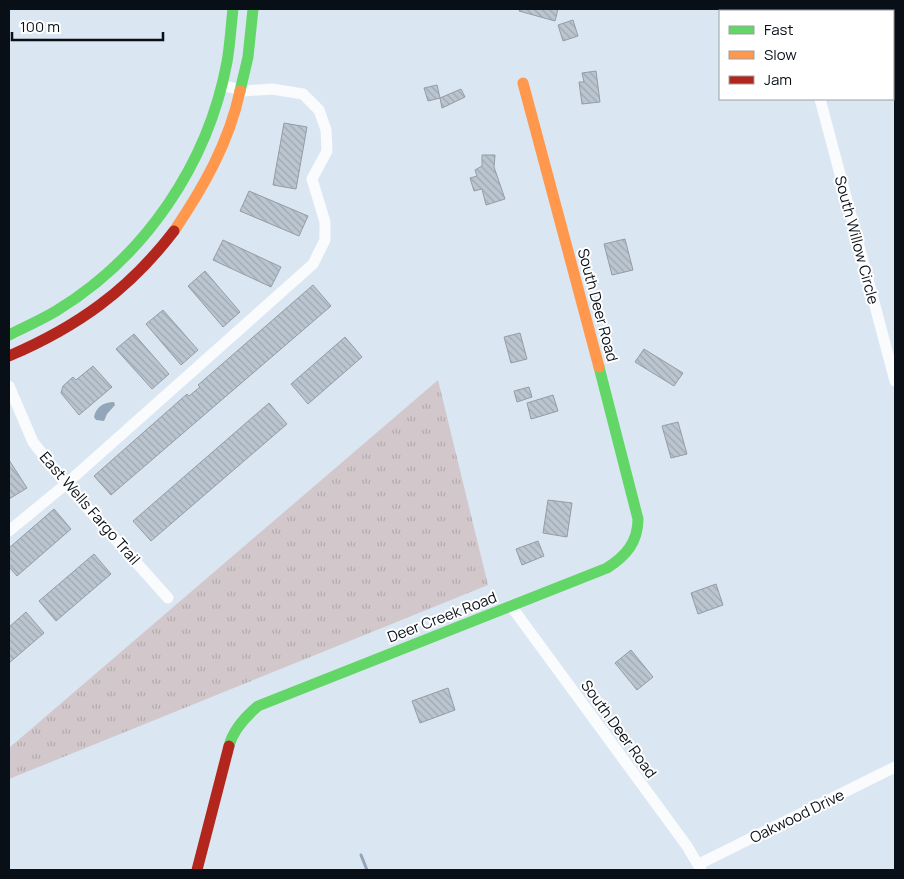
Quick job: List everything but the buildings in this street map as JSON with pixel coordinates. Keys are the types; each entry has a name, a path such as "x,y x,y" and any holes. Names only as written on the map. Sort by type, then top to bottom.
{"street":[{"path":"9,335 54,314 79,297 124,260 142,240 175,196 204,138 223,85 232,29 233,9"},
{"path":"9,356 67,329 92,312 139,273 158,252 192,206 223,146 243,91 252,33 253,9"},
{"name":"South Deer Road","path":"523,83 637,509 639,524 637,536"},
{"path":"9,531 66,484 313,264 326,240 324,222 312,179 327,151 326,130 319,110 303,94 272,89 243,91 223,85"},
{"name":"South Willow Circle","path":"820,100 895,381"},
{"name":"East Wells Fargo Trail","path":"9,386 33,442 66,484 168,598"},
{"name":"Deer Creek Road","path":"197,870 227,748 231,736 247,715 269,701 618,563 630,551 637,536"},
{"name":"South Deer Road","path":"511,606 700,867"},
{"name":"Oakwood Drive","path":"700,867 895,767"}],"green space":[{"path":"438,380 488,585 9,779 9,748"}],"water":[{"path":"114,402 115,405 104,421 96,420 94,417 95,413 99,408 104,404"}],"waterway":[{"path":"361,855 367,870"}],"traffic: fast":[{"path":"9,335 56,311 88,289 118,264 168,204 188,171 205,136 218,100 227,62 233,9"},
{"path":"240,91 248,57 253,9"},
{"path":"229,746 240,724 258,706 607,568 620,559 630,548 636,535 638,519 599,367"}],"traffic: slow":[{"path":"523,83 599,367"},
{"path":"174,231 214,164 229,129 240,91"}],"traffic: jam":[{"path":"9,356 57,333 100,305 139,271 174,231"},
{"path":"197,870 229,746"}]}
